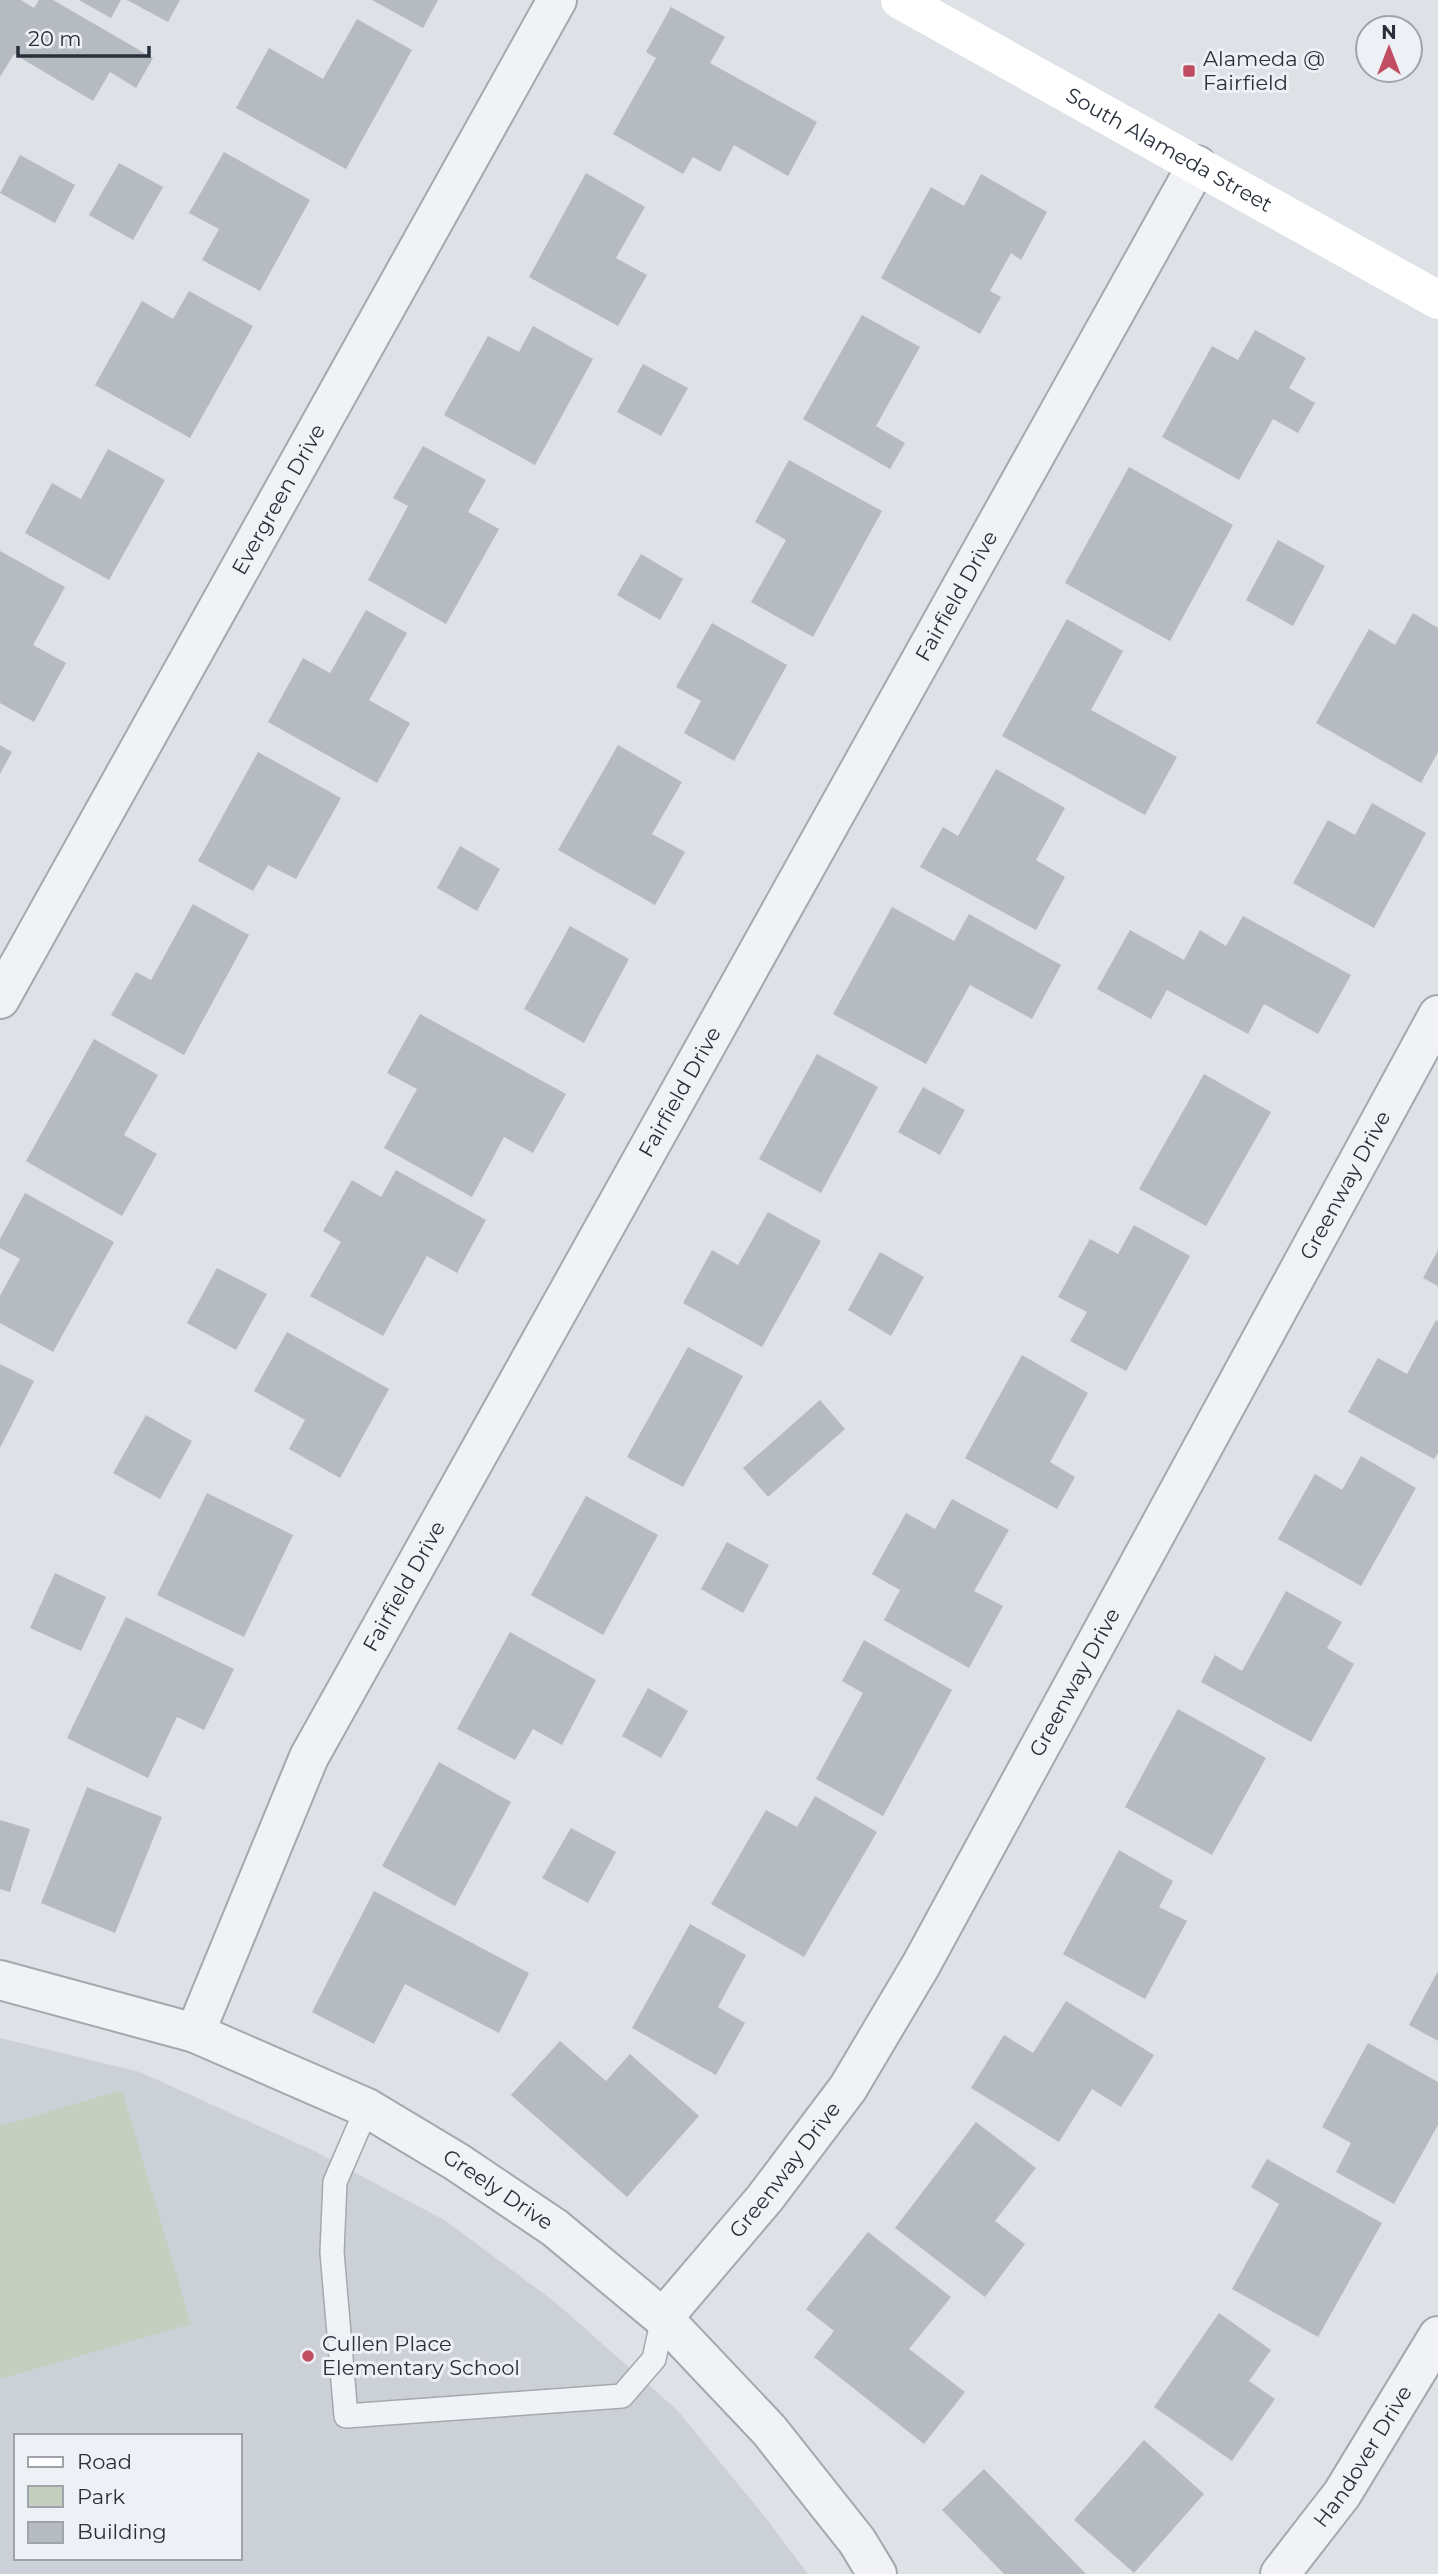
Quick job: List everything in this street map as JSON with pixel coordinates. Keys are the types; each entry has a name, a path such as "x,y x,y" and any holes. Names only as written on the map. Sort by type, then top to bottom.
{"main road":[{"name":"South Alameda Street","path":"900,0 1438,300"}],"street":[{"name":"Evergreen Drive","path":"0,999 557,0"},
{"name":"Fairfield Drive","path":"195,2033 309,1757 1197,165"},
{"name":"Greenway Drive","path":"663,2318 765,2198 848,2088 901,1998 1438,1016"},
{"name":"Greely Drive","path":"0,1980 195,2033 367,2108 457,2162 555,2228 663,2318 769,2430 857,2541 877,2574"},
{"name":"Handover Drive","path":"1280,2574 1342,2494 1438,2336"}],"lane":[{"path":"367,2108 335,2182 332,2252 346,2416 622,2396 654,2359 663,2318"}],"shaded area":[{"name":"Cullen Place Elementary School","path":"0,2038 140,2072 314,2151 446,2221 556,2303 677,2410 808,2574 0,2574"}],"green space":[{"path":"122,2090 191,2324 0,2379 0,2126"}],"building":[{"path":"0,0 21,0 34,8 39,0 53,0 153,58 136,88 110,72 93,101 14,54 0,77"},
{"path":"79,0 121,0 111,18"},
{"path":"127,0 180,0 168,22"},
{"path":"372,0 438,0 423,28"},
{"path":"671,7 725,37 710,63 817,122 788,176 734,145 720,172 693,157 683,174 613,134 656,58 646,52"},
{"path":"357,19 412,50 346,169 236,108 269,48 323,79"},
{"path":"224,152 310,200 260,291 202,260 219,229 189,213"},
{"path":"20,155 75,185 55,223 0,193"},
{"path":"119,163 163,187 133,240 89,215"},
{"path":"586,173 645,207 616,258 647,275 618,326 529,277"},
{"path":"981,174 1047,212 1021,260 1011,253 990,291 1001,297 980,334 881,278 931,187 964,206"},
{"path":"189,291 253,326 190,438 95,385 142,301 173,319"},
{"path":"862,315 920,347 876,426 905,443 890,469 803,419"},
{"path":"533,326 593,359 535,465 444,415 488,336 519,352"},
{"path":"1255,330 1306,358 1289,388 1315,403 1298,433 1273,419 1239,480 1162,437 1212,346 1238,360"},
{"path":"643,364 688,388 661,436 617,412"},
{"path":"423,446 486,480 468,512 499,529 446,624 368,580 408,506 393,498"},
{"path":"108,449 165,480 109,580 25,533 52,483 81,499"},
{"path":"789,460 882,511 813,637 751,602 786,540 755,522"},
{"path":"1129,467 1233,525 1170,641 1065,583"},
{"path":"1278,540 1325,566 1293,626 1246,600"},
{"path":"0,551 65,587 33,645 66,663 34,722 0,703"},
{"path":"641,554 683,579 660,620 617,595"},
{"path":"366,610 407,633 369,700 410,723 377,783 268,722 303,658 330,673"},
{"path":"1413,613 1438,628 1438,752 1421,783 1316,723 1369,629 1395,645"},
{"path":"1067,619 1123,651 1091,710 1177,757 1145,815 1002,736"},
{"path":"712,623 787,665 734,761 684,733 701,701 676,687"},
{"path":"0,745 12,752 0,774"},
{"path":"618,745 682,782 652,834 685,852 655,905 558,850"},
{"path":"258,752 341,798 296,879 268,865 253,891 198,861"},
{"path":"996,769 1065,808 1036,860 1065,877 1036,930 920,867 943,827 958,836"},
{"path":"1372,803 1426,833 1374,928 1293,883 1328,820 1355,835"},
{"path":"460,846 500,869 477,911 437,888"},
{"path":"193,904 249,935 184,1055 111,1015 136,972 151,980"},
{"path":"892,907 954,941 969,914 1061,965 1032,1019 970,985 926,1064 833,1014"},
{"path":"1243,916 1351,975 1318,1034 1264,1004 1248,1034 1167,990 1151,1019 1097,989 1130,930 1184,960 1200,930 1226,946"},
{"path":"570,926 629,959 584,1043 524,1009"},
{"path":"420,1014 566,1094 533,1153 504,1137 472,1197 384,1148 417,1089 387,1073"},
{"path":"94,1039 158,1075 124,1135 157,1154 122,1216 26,1161"},
{"path":"817,1054 878,1087 821,1193 759,1159"},
{"path":"1204,1074 1271,1112 1206,1226 1139,1189"},
{"path":"923,1087 965,1110 940,1155 898,1132"},
{"path":"396,1170 486,1220 457,1273 427,1256 383,1336 310,1296 341,1242 323,1231 352,1180 381,1197"},
{"path":"25,1193 114,1242 53,1352 0,1323 0,1296 20,1259 0,1248 0,1239"},
{"path":"768,1212 821,1241 762,1347 683,1303 712,1250 738,1265"},
{"path":"1134,1225 1190,1256 1126,1371 1070,1341 1087,1312 1058,1297 1090,1239 1118,1254"},
{"path":"1438,1250 1438,1286 1423,1278"},
{"path":"880,1252 924,1277 891,1336 848,1310"},
{"path":"217,1268 267,1294 236,1350 187,1323"},
{"path":"1436,1320 1438,1453 1434,1459 1348,1412 1378,1358 1407,1374"},
{"path":"287,1332 389,1389 340,1478 289,1449 305,1420 254,1391"},
{"path":"688,1347 743,1376 683,1487 627,1457"},
{"path":"1022,1355 1088,1393 1050,1462 1075,1477 1057,1509 965,1458"},
{"path":"0,1364 34,1381 0,1448"},
{"path":"820,1400 845,1429 768,1497 743,1468"},
{"path":"146,1415 192,1441 160,1499 113,1473"},
{"path":"1361,1456 1416,1488 1361,1586 1278,1539 1315,1474 1342,1490"},
{"path":"207,1493 293,1535 244,1637 157,1595"},
{"path":"586,1496 658,1535 603,1635 531,1595"},
{"path":"952,1499 1009,1530 974,1591 1003,1606 969,1668 884,1620 900,1590 872,1574 906,1513 935,1529"},
{"path":"727,1542 769,1565 743,1613 701,1589"},
{"path":"55,1573 106,1597 81,1651 30,1628"},
{"path":"1286,1591 1342,1622 1327,1648 1354,1664 1311,1742 1201,1682 1215,1655 1242,1671"},
{"path":"126,1617 234,1669 204,1730 177,1717 148,1778 67,1738"},
{"path":"510,1632 596,1680 562,1745 533,1729 515,1760 457,1729"},
{"path":"864,1640 952,1690 883,1816 816,1779 863,1693 842,1681"},
{"path":"648,1688 688,1711 661,1758 622,1736"},
{"path":"1178,1709 1266,1758 1212,1855 1125,1807"},
{"path":"439,1762 511,1802 455,1906 382,1866"},
{"path":"87,1787 162,1817 115,1933 41,1903"},
{"path":"815,1796 877,1832 804,1957 711,1904 766,1810 797,1827"},
{"path":"0,1820 30,1829 10,1892 0,1889"},
{"path":"571,1828 616,1852 588,1903 542,1878"},
{"path":"1119,1850 1173,1881 1159,1907 1187,1921 1145,1999 1063,1954"},
{"path":"374,1891 529,1973 499,2033 405,1984 374,2044 312,2012"},
{"path":"690,1924 746,1955 718,2007 745,2023 716,2075 632,2028"},
{"path":"1438,1971 1438,2041 1409,2025"},
{"path":"1066,2001 1154,2055 1121,2107 1092,2089 1059,2142 971,2088 1004,2035 1033,2053"},
{"path":"560,2041 606,2081 630,2054 699,2116 627,2197 511,2095"},
{"path":"1368,2043 1438,2082 1438,2125 1394,2204 1336,2172 1351,2143 1322,2127"},
{"path":"976,2122 1036,2168 995,2221 1025,2244 985,2297 895,2228"},
{"path":"1267,2159 1382,2223 1318,2337 1232,2289 1279,2204 1251,2187"},
{"path":"868,2232 951,2297 909,2349 965,2392 924,2444 814,2357 834,2331 806,2309"},
{"path":"1219,2313 1271,2350 1249,2381 1275,2399 1232,2461 1154,2407"},
{"path":"1144,2440 1204,2494 1134,2573 1074,2520"},
{"path":"984,2469 1086,2574 1004,2574 942,2510"}],"place":[{"name":"Alameda @ Fairfield","path":"1189,71"},
{"name":"Cullen Place Elementary School","path":"308,2356"}]}
